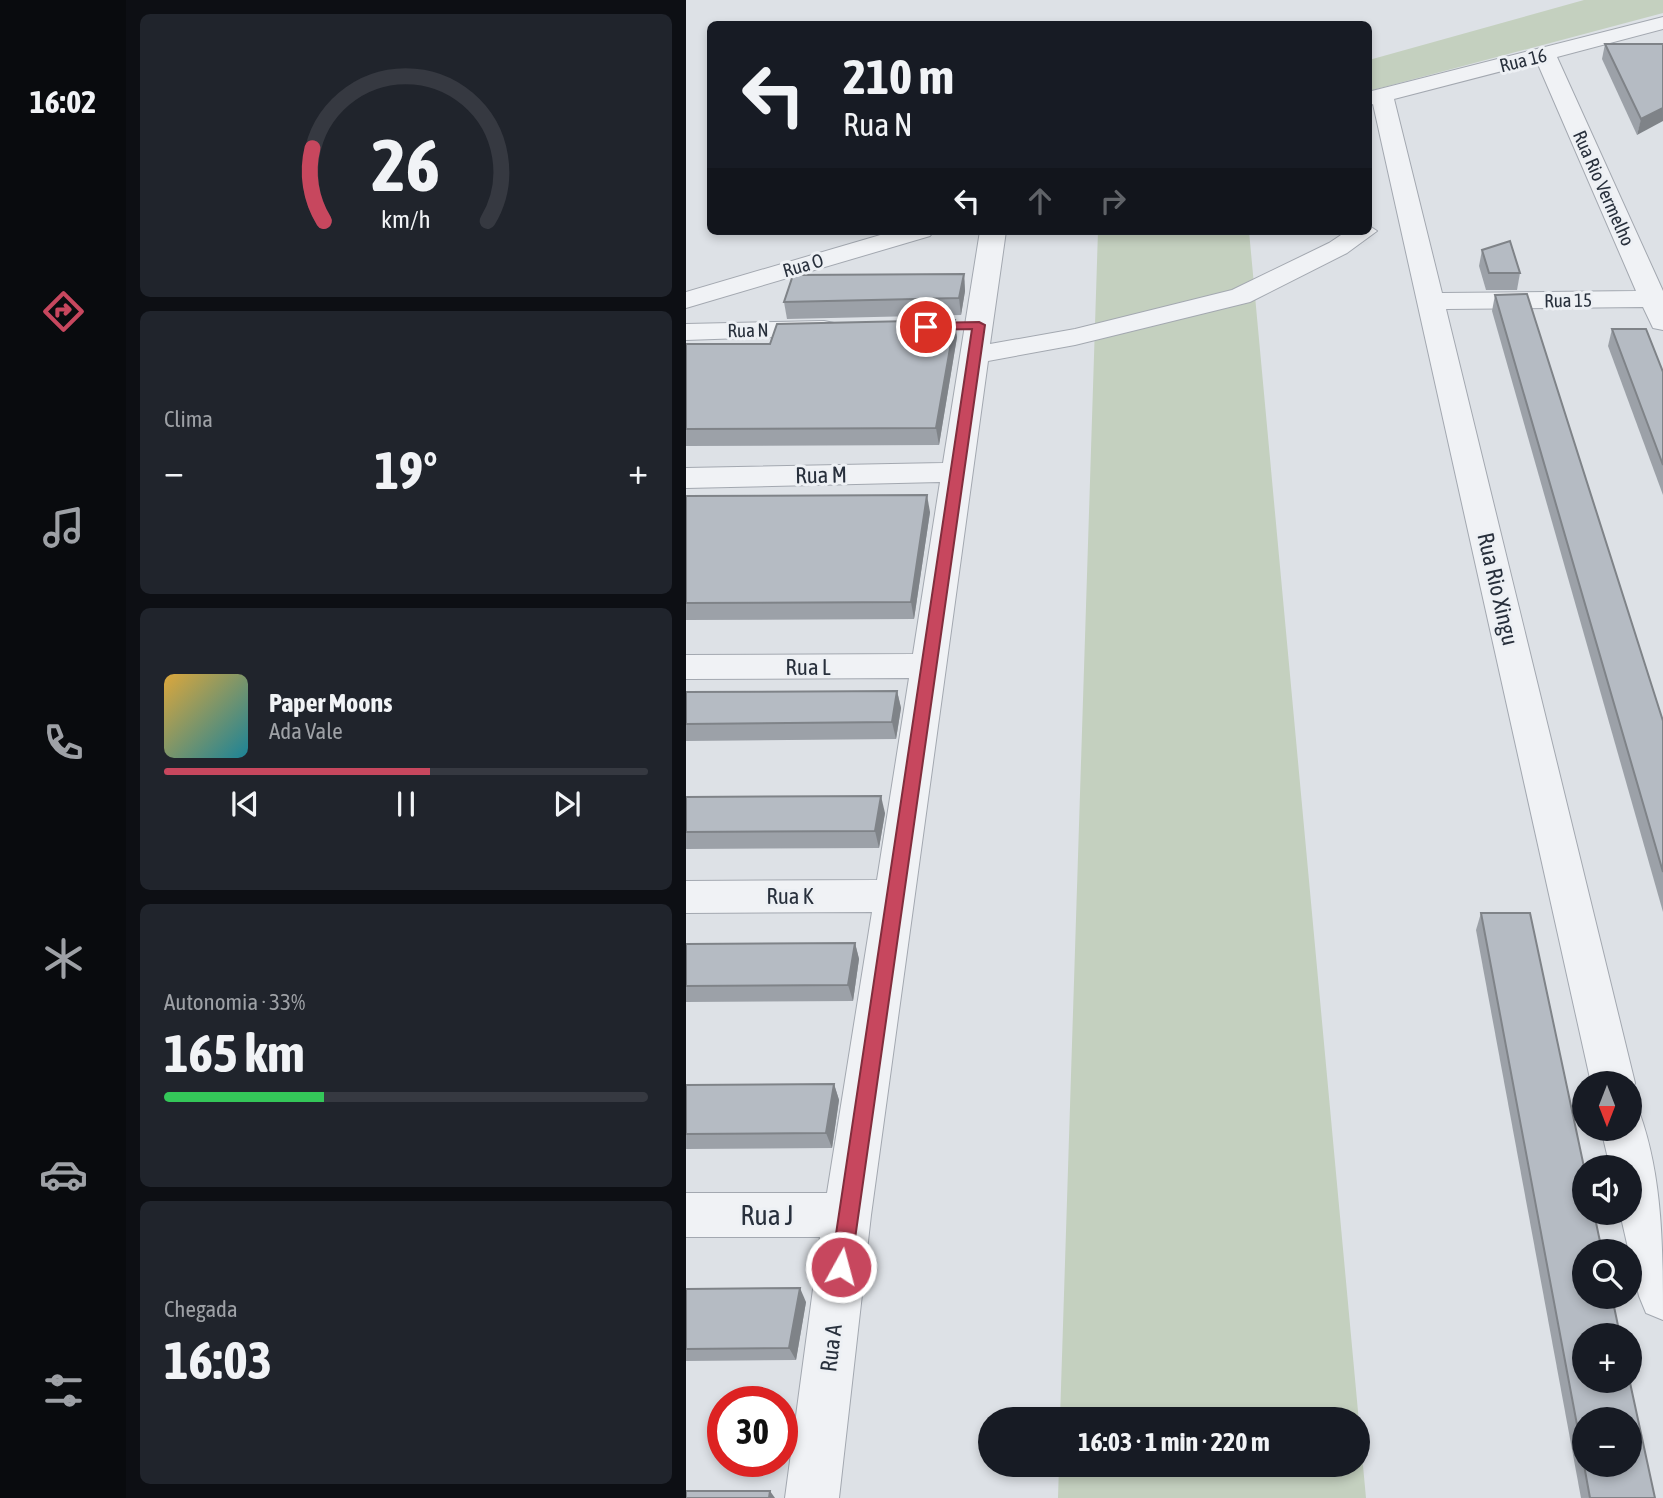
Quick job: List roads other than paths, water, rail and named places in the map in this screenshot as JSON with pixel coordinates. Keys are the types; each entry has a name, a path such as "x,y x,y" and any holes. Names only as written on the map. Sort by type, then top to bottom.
{"street":[{"name":"Rua 16","path":"1375,97 1663,23"},
{"name":"Rua Rio Vermelho","path":"1545,55 1660,306"},
{"name":"Rua Rio Xingu","path":"1375,97 1408,204 1611,1071"},
{"path":"1372,226 1408,204"},
{"name":"Rua O","path":"686,300 907,235"},
{"name":"Rua A","path":"813,1498 848,1215 956,472 968,336 992,235"},
{"path":"968,336 1075,337 1241,296 1338,248 1358,235"},
{"name":"Rua 15","path":"1431,301 1660,306"},
{"name":"Rua N","path":"686,332 853,328"},
{"name":"Rua M","path":"686,478 956,472"},
{"name":"Rua L","path":"686,667 929,666"},
{"name":"Rua K","path":"686,897 894,896"},
{"path":"1628,1141 1653,1213 1663,1296"},
{"name":"Rua J","path":"686,1215 848,1215"}]}
